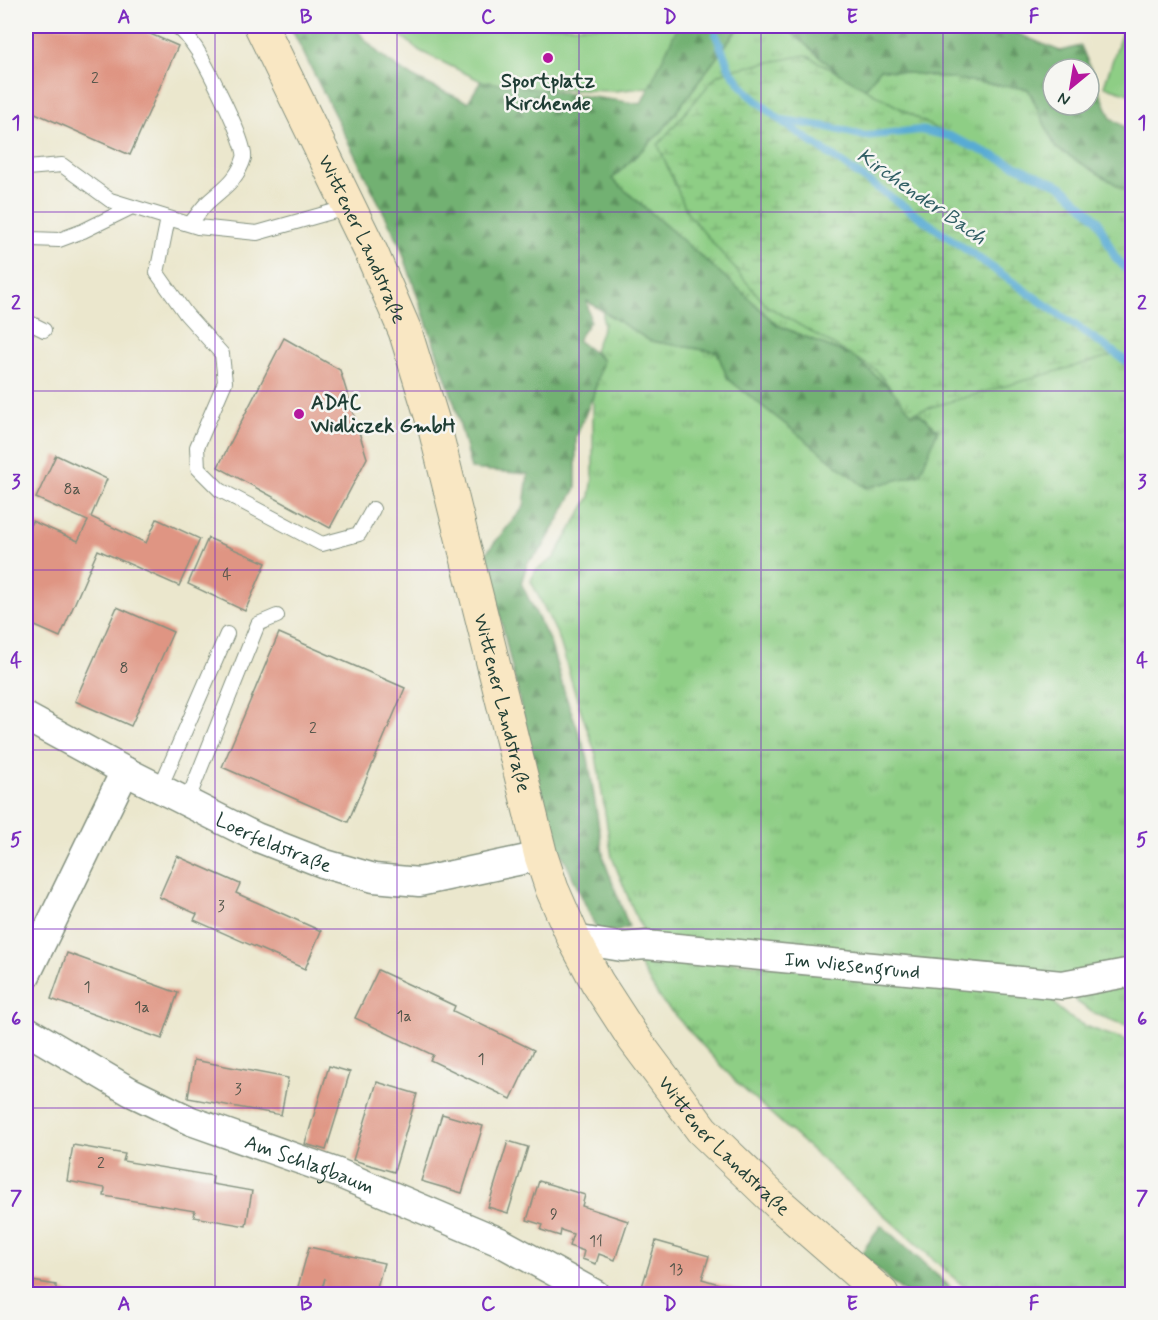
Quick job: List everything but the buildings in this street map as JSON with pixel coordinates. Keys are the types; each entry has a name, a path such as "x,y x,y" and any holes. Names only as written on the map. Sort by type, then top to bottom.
{"main road":[{"name":"Wittener Landstraße","path":"261,26 349,207 405,331 434,425 541,856 552,889 574,939 597,982 634,1039 702,1130 779,1204 882,1294"}],"street":[{"name":"Loerfeldstraße","path":"26,717 125,771 256,837 325,864 374,878 419,882 541,856"},
{"path":"26,975 125,771"},
{"name":"Im Wiesengrund","path":"574,939 622,947 646,945 1062,984 1132,972"},
{"name":"Am Schlagbaum","path":"26,1030 131,1092 191,1121 338,1173 489,1237 595,1294"}],"lane":[{"path":"176,26 183,31 198,52 241,138 245,155 237,175 224,190 207,203 190,224"},
{"path":"26,169 62,165 110,200 190,224 257,233 349,207"},
{"path":"27,238 59,240 132,207"},
{"path":"168,218 157,273 186,314 222,354 225,382 198,447 198,468 220,490 322,544 359,534 373,509"},
{"path":"26,321 44,330"},
{"path":"188,802 258,624 277,616"},
{"path":"160,788 227,634"}],"green space":[{"path":"290,26 354,26 365,40 391,63 435,88 468,102 481,81 641,104 678,26 740,26 662,131 612,179 777,325 854,357 938,430 920,474 866,488 728,379 717,352 650,341 587,301 590,321 577,340 603,360 593,396 576,437 576,488 542,549 528,562 521,583 550,642 565,694 588,758 604,860 629,927 618,931 598,932 546,819 486,553 524,507 528,474 471,469 455,405 400,245"},
{"name":"Sportplatz Kirchende","path":"389,26 678,26 649,87 615,91 537,89 481,81 420,51"},
{"path":"740,26 784,26 862,93 880,69 1028,89 1056,148 1132,194 1132,964 1060,978 650,940 638,922 612,857 596,755 559,638 531,581 535,571 554,558 590,497 593,477 593,396 603,360 594,351 603,327 603,310 650,341 717,352 728,379 938,430 854,357 777,325 740,290 611,179 662,131"},
{"path":"784,26 999,26 1060,51 1081,46 1086,57 1041,57 1041,116 1028,89 880,69 862,93"},
{"path":"1124,26 1132,26 1132,95 1104,86"},
{"path":"806,55 949,136 1063,187 1097,219 1115,257 1132,275 1132,365 1117,354 911,413 876,370 767,306 688,214 658,145 716,76 730,70"},
{"path":"1101,94 1111,118 1132,132 1132,194 1056,148 1041,117 1101,117"},
{"path":"662,956 1049,990 1054,1002 1072,1019 1095,1030 1132,1042 1132,1294 972,1294 738,1084 660,999 637,961"},
{"path":"1132,982 1132,1027 1097,1015 1077,1002 1075,991"},
{"path":"881,1225 958,1294 906,1294 861,1254"}],"waterway":[{"name":"Kirchender Bach","path":"716,35 730,70 749,94 780,120 1132,365"},
{"path":"782,120 828,127 865,136 920,130 949,136 1063,187 1097,219 1115,257 1132,275"}],"place":[{"name":"Sportplatz Kirchende","path":"548,58"},
{"name":"ADAC Widliczek GmbH","path":"299,414"}]}
